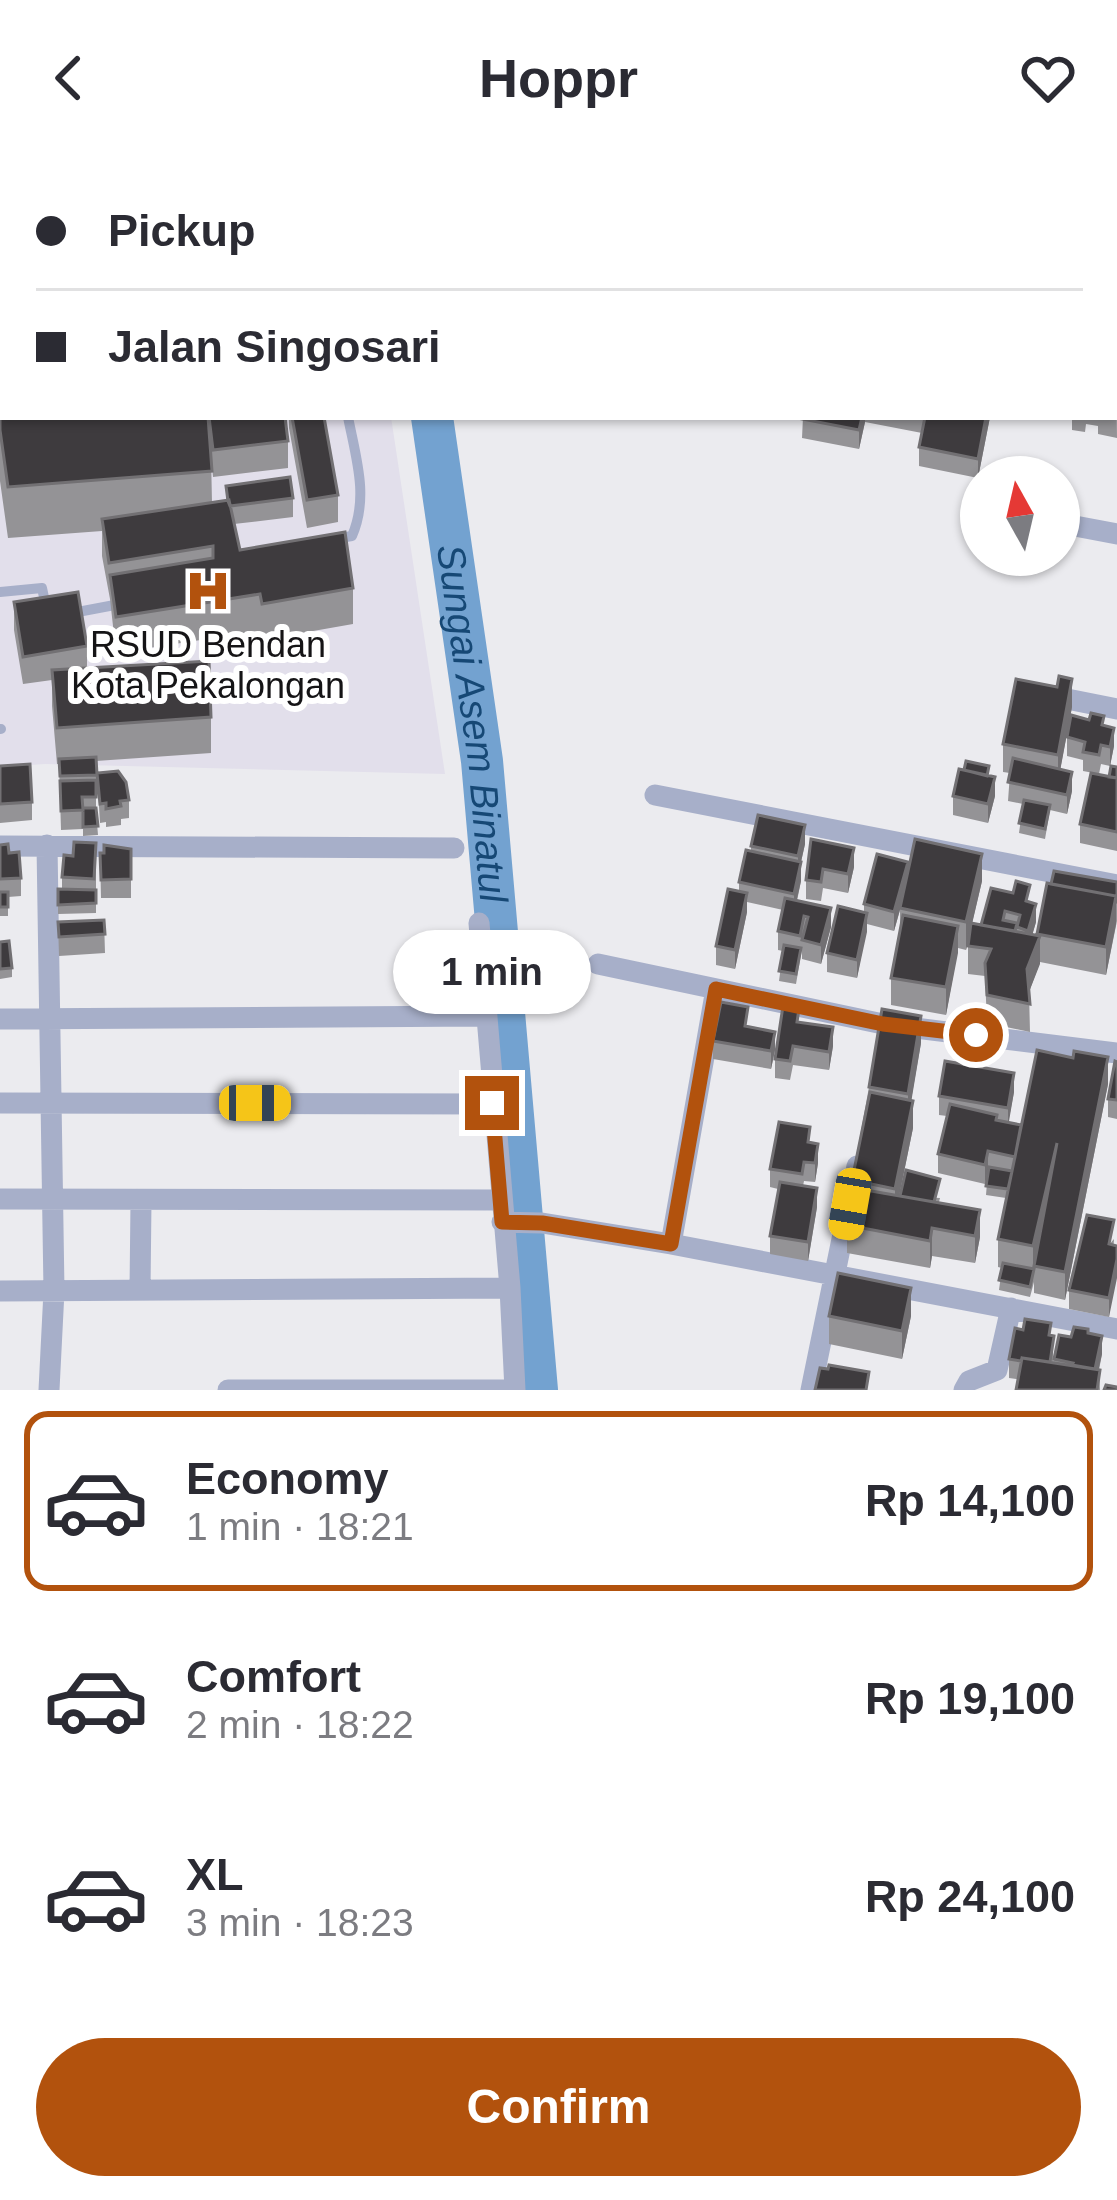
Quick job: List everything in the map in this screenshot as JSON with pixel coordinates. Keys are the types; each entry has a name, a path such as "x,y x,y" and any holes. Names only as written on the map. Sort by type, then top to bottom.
{"street":[{"path":"1080,528 1117,534"},
{"path":"1032,692 1117,710"},
{"path":"655,795 1117,885"},
{"path":"47,845 54,1291 49,1390"},
{"path":"0,846 454,848"},
{"path":"228,1390 513,1390 507,1215 492,1103 479,923"},
{"path":"598,964 716,989 881,1035 1117,1053"},
{"path":"671,1244 716,989"},
{"path":"0,1019 484,1016"},
{"path":"0,1103 492,1103"},
{"path":"811,1390 862,1136"},
{"path":"0,1199 507,1215 1117,1329"},
{"path":"140,1202 140,1291"},
{"path":"0,1292 510,1288"},
{"path":"964,1390 969,1381 997,1370 1011,1308"}],"lane":[{"path":"315,542 352,536 362,514 349,420"},
{"path":"0,592 42,588 49,617 136,601"}],"shaded area":[{"name":"RSUD Bendan Kota Pekalongan","path":"0,420 391,420 445,774 45,764 0,767"}],"building":[{"path":"0,420 208,420 212,471 8,487"},
{"path":"209,420 285,420 288,441 213,450"},
{"path":"293,420 325,420 338,495 307,500"},
{"path":"807,420 861,420 859,430"},
{"path":"924,420 985,420 979,456 919,447"},
{"path":"290,477 293,498 230,506 226,486"},
{"path":"229,500 240,550 345,532 353,588 262,604 260,594 116,617 110,575 213,558 213,546 109,563 102,519"},
{"path":"78,592 87,646 23,657 14,602"},
{"path":"209,661 211,717 57,728 52,670"},
{"path":"1059,676 1072,679 1058,755 1003,744 1016,679 1057,687"},
{"path":"1091,713 1104,716 1102,725 1114,728 1110,747 1101,745 1099,755 1083,752 1085,742 1067,737 1071,715 1089,720"},
{"path":"96,757 97,775 60,776 59,759"},
{"path":"1013,758 1072,772 1067,795 1008,782"},
{"path":"966,761 989,766 987,776 964,770"},
{"path":"30,764 32,802 0,804 0,766"},
{"path":"959,769 995,777 988,804 953,796"},
{"path":"118,771 129,800 106,809 106,803 100,804 97,773"},
{"path":"1091,773 1117,778 1117,832 1080,824"},
{"path":"96,780 96,797 82,797 83,810 61,811 60,781"},
{"path":"1024,800 1050,805 1045,829 1019,823"},
{"path":"83,808 96,808 98,826 83,827"},
{"path":"758,815 805,825 798,856 751,846"},
{"path":"811,839 854,848 848,874 823,869 821,882 806,880"},
{"path":"915,839 982,854 966,922 900,908"},
{"path":"74,842 96,843 94,879 62,877 64,855 73,856"},
{"path":"8,844 9,853 19,852 21,878 0,879 0,845"},
{"path":"104,845 131,849 131,879 101,880"},
{"path":"746,850 801,862 794,894 739,882"},
{"path":"877,854 908,862 894,912 864,904"},
{"path":"1054,871 1117,882 1117,902 1116,896 1051,884"},
{"path":"1016,881 1030,885 1026,901 1036,904 1028,931 1017,927 1020,915 1005,911 1003,920 1017,923 1015,931 981,925 991,888 1013,893"},
{"path":"1047,883 1116,896 1106,947 1037,934"},
{"path":"58,889 96,890 96,903 58,905"},
{"path":"728,889 747,893 735,950 716,946"},
{"path":"0,892 8,892 8,907 0,907"},
{"path":"785,898 831,908 821,945 802,940 808,917 804,916 800,936 778,931"},
{"path":"838,906 867,913 857,960 827,953"},
{"path":"903,915 958,926 946,987 891,978"},
{"path":"104,920 105,934 59,937 58,922"},
{"path":"971,923 1040,936 1027,969 1030,1004 987,995 985,963 991,949 968,946"},
{"path":"9,941 12,968 0,969 0,942"},
{"path":"784,945 801,948 796,974 779,971"},
{"path":"721,1002 748,1007 745,1026 775,1032 771,1051 713,1041"},
{"path":"783,1006 799,1009 797,1022 833,1027 829,1052 793,1046 790,1061 775,1059"},
{"path":"882,1009 921,1016 908,1094 869,1087"},
{"path":"1037,1050 1073,1058 1074,1051 1108,1057 1065,1272 1034,1266 1057,1143 1033,1246 998,1239"},
{"path":"945,1061 1014,1073 1008,1108 939,1096"},
{"path":"1117,1062 1117,1100 1108,1099"},
{"path":"870,1092 913,1101 895,1189 852,1180"},
{"path":"950,1104 1021,1125 1015,1157 988,1151 985,1165 938,1154"},
{"path":"779,1122 810,1127 808,1142 818,1144 815,1163 804,1162 802,1174 770,1169"},
{"path":"989,1167 1012,1171 1008,1189 986,1186"},
{"path":"906,1170 940,1179 934,1202 900,1196"},
{"path":"780,1182 817,1188 808,1242 770,1236"},
{"path":"854,1188 980,1210 975,1236 932,1228 930,1241 847,1225"},
{"path":"1087,1215 1114,1220 1109,1244 1117,1246 1117,1259 1109,1298 1069,1290"},
{"path":"1003,1263 1034,1269 1030,1287 999,1280"},
{"path":"838,1273 911,1288 902,1331 829,1316"},
{"path":"1025,1319 1051,1323 1050,1362 1009,1359 1015,1328 1023,1330"},
{"path":"1074,1327 1102,1336 1095,1369 1054,1359 1059,1335 1071,1337"},
{"path":"1022,1358 1100,1370 1097,1390 1016,1390"},
{"path":"829,1365 869,1372 866,1390 815,1390 820,1368"}],"waterway":[{"name":"Sungai Asem Binatul","path":"432,420 482,761 537,1390"}],"place":[{"name":"RSUD Bendan Kota Pekalongan","path":"208,591"}],"route":[{"path":"492,1103 502,1222 542,1223 671,1244 716,989 883,1024 976,1035"}]}
